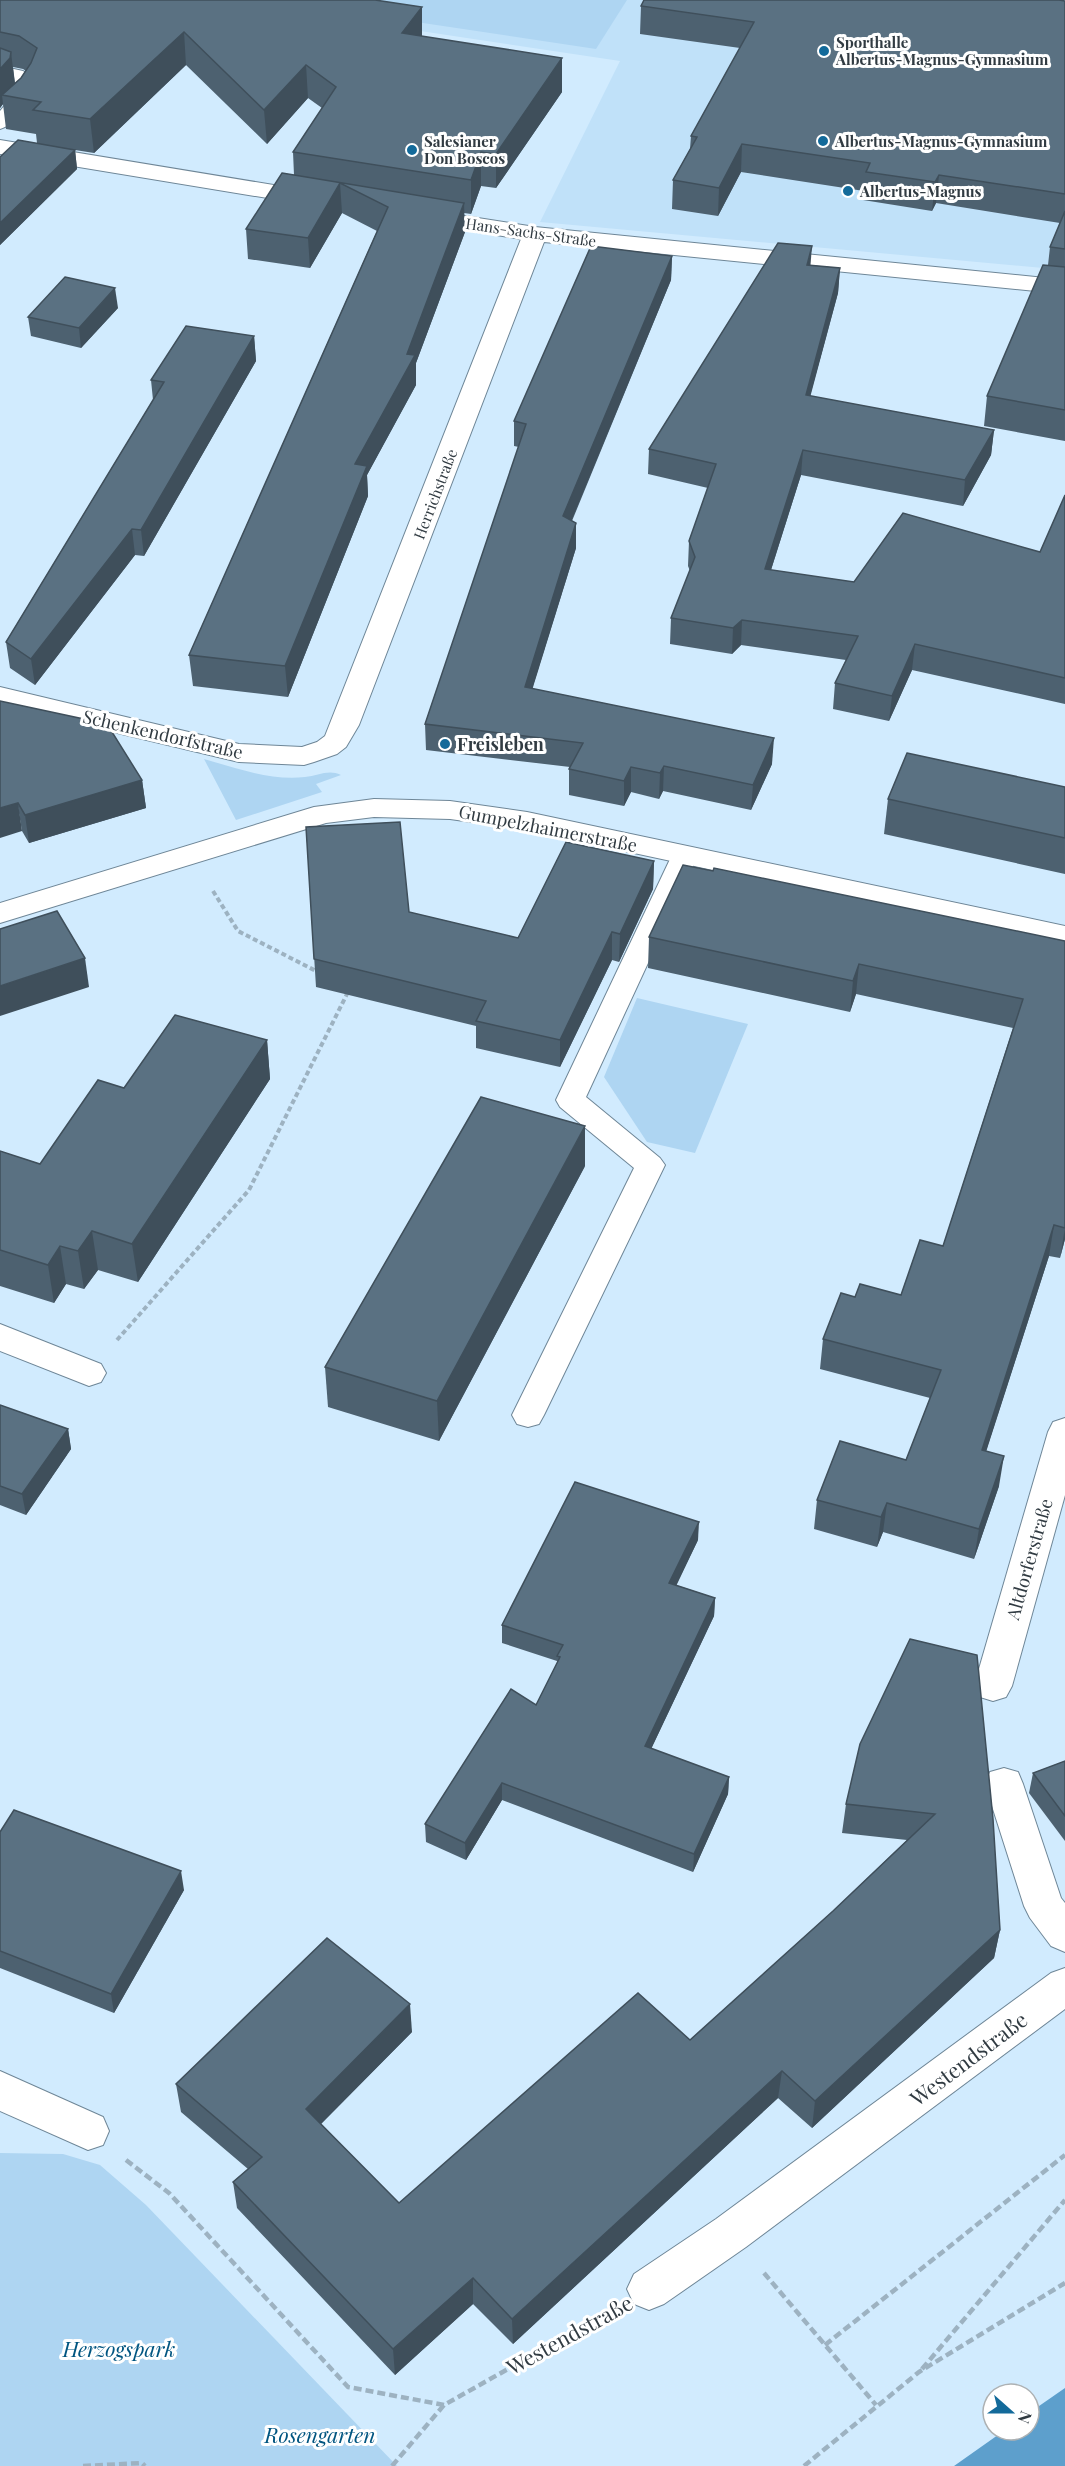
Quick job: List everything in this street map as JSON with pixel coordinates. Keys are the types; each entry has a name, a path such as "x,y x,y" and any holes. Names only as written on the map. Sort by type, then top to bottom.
{"street":[{"path":"0,147 337,202"},
{"name":"Hans-Sachs-Straße","path":"395,212 535,234 1065,287"},
{"name":"Herrichstraße","path":"327,748 336,741 345,726 535,234"},
{"name":"Schenkendorfstraße","path":"0,696 239,753 304,756 327,748"},
{"name":"Gumpelzhaimerstraße","path":"0,913 324,814 374,808 450,810 527,821 1065,936"},
{"path":"0,1337 89,1372"},
{"name":"Altdorferstraße","path":"993,1686 1065,1432"},
{"path":"1004,1784 1044,1906 1065,1934"},
{"name":"Westendstraße","path":"649,2289 731,2233 1065,1986"},
{"path":"1,2090 41,2111 88,2131"}],"lane":[{"path":"0,72 16,75 29,82 26,93 0,123"},
{"path":"528,1415 650,1165 570,1100 685,855"}],"path":[{"path":"190,855 238,931 320,972"},
{"path":"89,1372 249,1190 350,988"},
{"path":"88,2131 169,2193 348,2387 444,2405 392,2466"},
{"path":"825,2345 1065,2155"},
{"path":"919,2372 1065,2200"},
{"path":"731,2233 876,2406"},
{"path":"804,2466 919,2372 1065,2283"},
{"name":"Westendstraße","path":"444,2405 649,2289"},
{"path":"83,2466 143,2465"}],"shaded area":[{"name":"Albertus-Magnus-Gymnasium","path":"214,0 1065,0 1065,270 540,222 620,61"},
{"path":"1065,2388 1065,2466 954,2466 988,2442 1041,2442 1041,2405"}],"green space":[{"path":"269,0 627,0 596,49"},
{"path":"204,759 254,773 279,777 305,777 327,773 341,775 316,784 322,792 236,820"},
{"path":"637,998 748,1024 695,1153 647,1142 604,1077"},
{"name":"Herzogspark","path":"0,2153 63,2154 100,2165 146,2205 397,2466 0,2466"}],"building":[{"path":"0,0 375,0 422,7 402,33 562,58 496,154 481,152 471,180 293,152 336,87 306,65 264,110 184,32 90,119 33,110 41,102 2,95 21,78 37,48 19,36 0,32"},
{"path":"644,0 1065,1 1065,194 939,175 935,182 866,172 870,163 742,144 719,188 673,180 697,137 691,136 754,22 641,6"},
{"path":"0,48 11,52 10,58 0,69"},
{"path":"18,140 75,150 0,223 0,157"},
{"path":"282,173 464,203 407,354 415,355 355,464 367,466 285,666 189,655 388,207 340,183 308,238 246,229"},
{"path":"1065,211 1065,249 1050,247"},
{"path":"778,243 812,246 807,265 840,268 806,395 994,430 965,480 803,450 765,569 854,582 903,513 1040,552 1065,495 1065,678 915,644 892,696 835,683 858,636 742,620 733,628 671,618 695,557 689,541 716,464 649,449"},
{"path":"591,246 672,256 563,516 576,523 525,687 774,738 753,785 664,766 660,773 631,767 624,781 569,769 583,743 425,724 526,424 514,421"},
{"path":"1043,265 1065,267 1065,410 987,396"},
{"path":"65,277 115,288 79,328 28,317"},
{"path":"186,326 254,336 141,530 132,529 31,659 6,642 164,382 151,380"},
{"path":"0,701 107,724 142,780 25,815 18,803 0,808"},
{"path":"907,753 1065,787 1065,838 888,799"},
{"path":"400,822 409,912 518,938 566,842 654,861 620,934 612,932 560,1040 476,1021 486,1001 314,959 306,827"},
{"path":"683,865 713,871 714,868 1065,941 1065,1228 1054,1225 982,1450 1004,1456 979,1529 887,1503 881,1517 817,1500 840,1441 906,1460 941,1370 823,1339 841,1293 855,1297 860,1284 901,1295 920,1240 943,1246 1023,999 859,964 853,981 649,937"},
{"path":"57,911 85,958 0,986 0,929"},
{"path":"175,1015 267,1040 132,1244 92,1231 78,1251 60,1246 48,1265 0,1250 0,1151 40,1164 98,1080 124,1088"},
{"path":"481,1097 585,1126 437,1401 325,1367"},
{"path":"0,1405 68,1429 22,1494 0,1486"},
{"path":"575,1482 699,1522 669,1583 715,1598 645,1746 729,1777 694,1854 502,1783 465,1843 425,1824 511,1689 536,1705 560,1657 557,1656 563,1645 502,1625"},
{"path":"910,1639 977,1655 993,1819 1000,1930 815,2101 782,2071 512,2319 473,2278 393,2349 233,2182 262,2157 176,2084 327,1938 410,2004 306,2109 399,2203 638,1993 690,2040 833,1911 935,1814 846,1804 860,1744"},
{"path":"1065,1761 1065,1816 1033,1773"},
{"path":"14,1810 181,1871 111,1994 0,1951 0,1832"}],"place":[{"name":"Sporthalle Albertus-Magnus-Gymnasium","path":"824,51"},
{"name":"Albertus-Magnus-Gymnasium","path":"823,141"},
{"name":"Salesianer Don Boscos","path":"412,150"},
{"name":"Albertus-Magnus","path":"848,191"},
{"name":"Freisleben","path":"445,744"}],"park label":[{"name":"Rosengarten","path":"320,2434"}]}
